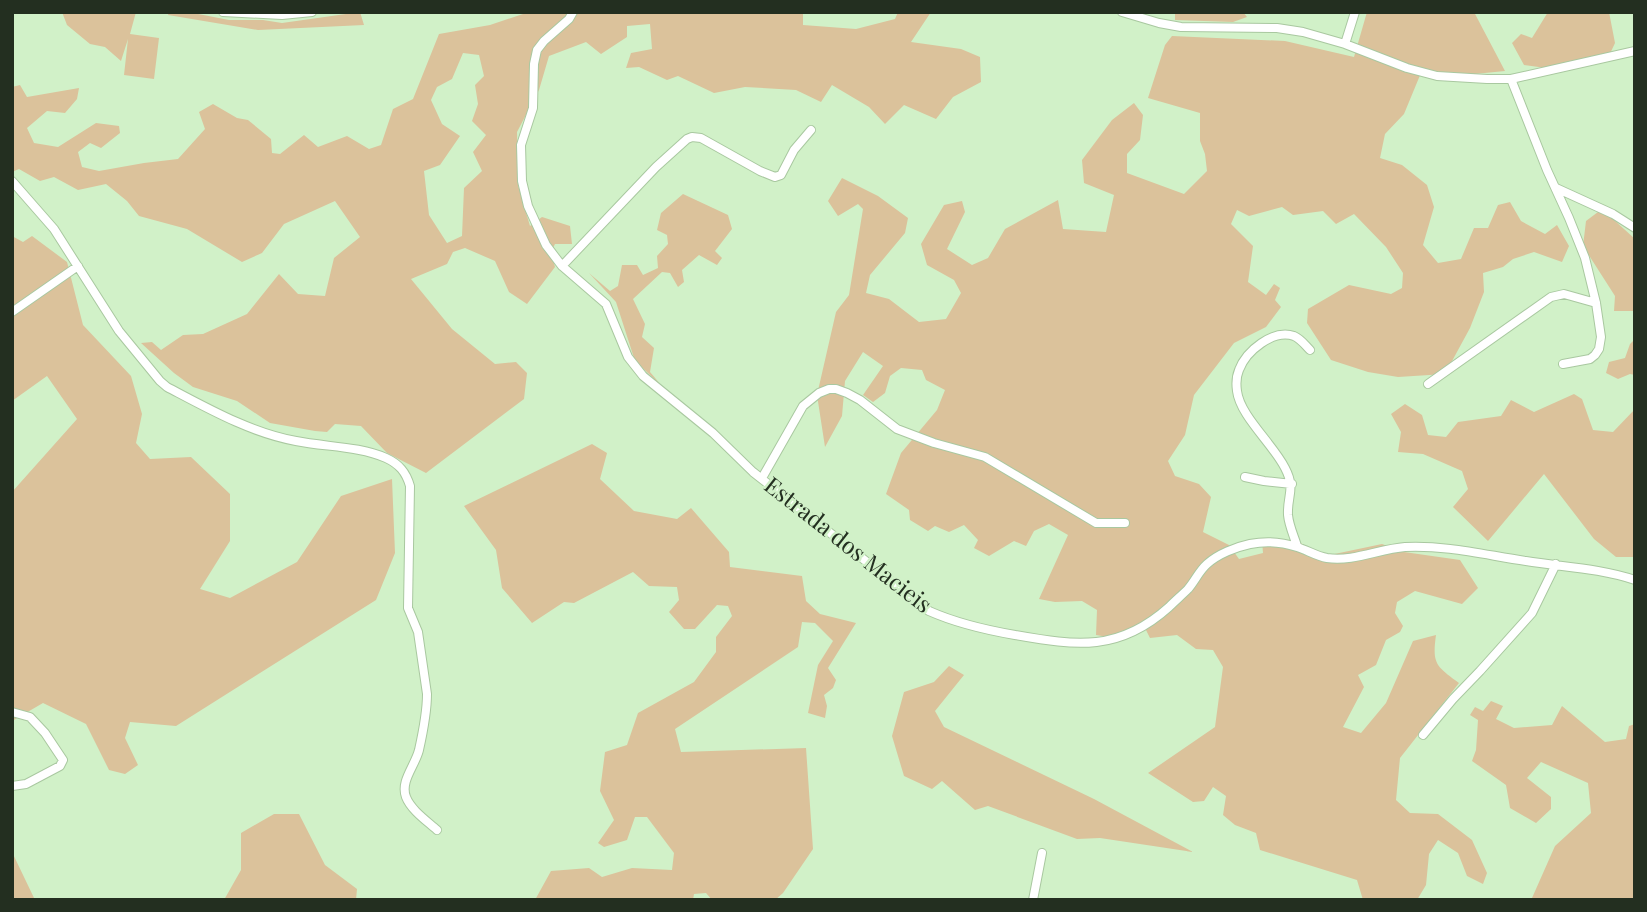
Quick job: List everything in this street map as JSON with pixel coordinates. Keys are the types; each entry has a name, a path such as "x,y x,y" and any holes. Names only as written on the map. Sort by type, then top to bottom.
{"street":[{"path":"223,12 282,15 312,12"},
{"name":"Estrada dos Macieis","path":"573,12 537,50 533,108 521,145 522,181 528,206 546,245 562,266 606,304 628,357 643,376 713,433 753,472 929,611 994,631 1047,641 1094,643 1126,635 1144,626 1188,589 1205,566 1222,554 1268,542 1297,546 1327,558 1358,556 1406,547 1455,549 1587,569 1635,580"},
{"path":"1122,12 1166,25 1289,30 1345,44 1407,68 1437,76 1511,79 1635,51"},
{"path":"1345,44 1355,12"},
{"path":"1511,79 1585,258 1596,303 1601,337 1599,349 1590,359 1563,364"},
{"path":"562,266 676,147 687,139 701,138 775,177 781,175 794,150 811,130"},
{"path":"12,181 54,229 119,331 167,387 262,433 366,452 394,462 403,470 410,486 408,608 418,632 427,694 418,753 405,781 404,790 410,803 437,830"},
{"path":"1556,188 1613,214 1635,228"},
{"path":"12,312 78,266"},
{"path":"1428,384 1551,297 1564,294 1596,303"},
{"path":"1297,546 1288,515 1292,484 1284,464 1244,409 1236,382 1240,368 1249,354 1280,334 1299,339 1310,350"},
{"path":"762,478 803,406 819,393 836,389 860,400 897,429 934,443 985,457 1096,523 1125,523"},
{"path":"1245,477 1292,484"},
{"path":"1423,735 1532,613 1556,565"},
{"path":"12,712 30,717 46,733 63,760 60,766 26,784 12,786"},
{"path":"1033,900 1042,853"}],"shaded area":[{"path":"62,12 136,12 130,34 159,38 154,79 124,75 128,39 121,61 105,47 90,44 67,25"},
{"path":"169,12 188,12 229,20 282,23 360,12 364,25 258,30 168,15"},
{"path":"529,12 803,12 803,25 856,29 895,19 898,12 931,12 911,42 961,49 980,57 981,82 953,97 936,119 904,105 885,124 869,107 832,85 821,102 796,90 745,87 714,93 678,76 667,80 639,67 626,68 631,53 652,49 650,24 627,26 627,37 601,54 586,42 549,56 539,90 517,132 518,185 530,226 542,217 570,226 572,244 555,244 551,252 555,267 527,304 509,292 495,261 465,248 453,252 447,264 411,279 452,329 495,364 516,362 527,373 524,399 426,473 387,453 361,426 335,424 327,432 270,423 237,401 193,387 141,343 152,342 161,350 183,335 203,334 247,314 279,274 298,294 325,296 334,258 360,237 335,201 284,224 262,253 242,262 187,229 139,216 127,201 106,184 78,190 54,177 40,181 19,169 12,172 12,87 20,85 27,97 79,88 77,99 65,113 47,111 27,128 34,143 58,147 96,123 119,126 120,133 101,148 90,143 78,152 82,167 99,171 178,159 205,129 199,112 213,104 237,118 248,120 271,139 272,153 280,154 304,135 318,147 347,136 369,149 381,145 393,109 413,99 439,34 490,25","holes":["463,53 479,55 484,76 475,85 478,104 472,121 486,135 473,152 482,171 464,188 462,236 447,243 429,215 424,171 440,165 460,136 442,124 431,100 437,87 452,79"]},
{"path":"1175,12 1243,12 1247,17 1233,22 1175,20"},
{"path":"1367,12 1474,12 1505,71 1454,76 1423,68 1404,114 1385,134 1380,158 1402,165 1427,185 1434,207 1423,245 1438,263 1461,259 1474,228 1488,228 1498,205 1510,202 1521,221 1545,234 1557,225 1569,246 1562,262 1534,252 1483,273 1484,292 1470,328 1445,374 1398,377 1368,372 1331,360 1307,323 1308,309 1349,285 1391,294 1402,288 1403,273 1386,247 1354,214 1336,224 1323,211 1293,215 1282,207 1249,216 1237,210 1231,224 1253,246 1248,282 1266,295 1274,284 1280,288 1275,300 1281,307 1266,327 1234,343 1194,395 1185,435 1168,461 1175,476 1199,484 1211,497 1203,532 1229,545 1239,559 1263,553 1262,540 1295,540 1325,556 1382,544 1404,552 1460,560 1478,588 1462,604 1415,591 1397,602 1395,613 1403,626 1400,632 1386,640 1376,665 1358,675 1364,687 1343,727 1361,733 1386,703 1413,641 1436,635 1437,664 1459,683 1400,758 1396,800 1410,813 1438,814 1472,840 1487,873 1483,884 1467,876 1458,853 1438,840 1429,854 1426,885 1417,900 1363,900 1357,880 1260,850 1256,833 1235,825 1223,815 1226,796 1213,787 1204,801 1193,802 1148,773 1215,727 1223,667 1213,650 1196,649 1177,635 1150,638 1145,628 1114,638 1096,635 1097,610 1082,601 1055,602 1039,599 1068,535 1049,524 1034,531 1026,546 1014,541 989,556 974,548 978,540 964,525 949,532 935,526 928,531 910,520 909,510 886,494 901,453 937,410 945,390 926,380 922,370 901,368 890,376 885,393 873,402 863,395 883,366 863,352 845,381 842,416 825,447 817,395 836,312 849,295 863,209 858,204 838,216 828,201 842,178 878,196 908,218 905,233 870,275 866,293 889,299 919,322 946,319 961,293 954,280 927,265 921,244 944,205 962,201 965,212 947,249 972,265 988,258 1005,229 1058,200 1063,229 1106,232 1114,195 1084,183 1082,160 1112,120 1134,103 1143,115 1140,140 1127,154 1127,173 1184,194 1207,171 1200,141 1200,113 1148,98 1165,45 1172,36 1285,41 1354,57"},
{"path":"1548,12 1609,12 1615,43 1608,58 1561,70 1524,65 1512,43 1521,34 1532,38"},
{"path":"683,194 728,215 732,229 715,251 722,258 717,265 699,255 682,270 684,282 678,287 670,273 662,272 633,299 645,324 642,337 654,348 650,372 661,385 635,361 616,302 589,273 610,291 618,286 622,265 637,265 643,275 658,268 657,256 668,244 667,235 657,230 661,213"},
{"path":"1602,209 1635,239 1635,311 1614,311 1615,296 1583,246 1586,221"},
{"path":"12,236 23,242 32,236 67,262 83,325 131,376 142,414 136,443 150,459 191,457 230,494 230,541 200,589 230,598 297,562 341,496 392,479 395,553 376,600 176,726 130,722 125,738 138,765 125,774 109,770 86,724 43,703 12,721 12,492 77,419 47,376 12,401"},
{"path":"1635,339 1635,375 1630,374 1618,379 1606,373 1609,362 1625,358"},
{"path":"1574,394 1582,399 1593,430 1613,432 1635,409 1635,557 1616,557 1594,539 1544,474 1488,541 1453,507 1468,489 1462,471 1423,454 1398,452 1401,432 1391,414 1405,404 1422,415 1428,435 1446,437 1458,422 1501,416 1511,400 1534,412"},
{"path":"592,444 607,453 600,479 634,511 677,519 691,508 729,552 730,567 802,576 806,601 820,614 856,623 828,668 836,680 833,688 824,695 827,706 825,718 808,713 818,665 833,641 815,623 802,622 798,647 675,729 681,752 806,748 813,849 783,893 775,900 712,900 706,893 694,894 693,900 535,900 551,871 589,868 602,877 632,868 672,870 674,853 647,817 635,817 627,840 604,847 598,843 614,820 600,791 605,752 627,745 638,713 694,682 716,652 716,637 732,616 728,606 717,605 695,629 684,629 669,612 679,600 677,587 649,586 633,572 574,603 564,602 532,623 502,588 496,550 464,506"},
{"path":"949,666 964,675 935,711 944,727 1094,799 1193,852 1100,838 1077,839 988,806 975,810 942,781 932,789 904,776 892,736 904,692 934,682"},
{"path":"1491,701 1503,706 1496,719 1514,728 1552,725 1562,706 1605,742 1626,739 1629,726 1635,724 1635,900 1532,898 1555,846 1591,813 1588,783 1541,762 1527,778 1551,797 1551,809 1536,823 1510,808 1506,785 1472,761 1476,750 1478,720 1470,715 1475,707 1483,711"},
{"path":"274,814 299,814 325,865 357,889 356,900 224,900 241,870 241,833"},
{"path":"12,852 35,900 12,900"}]}
